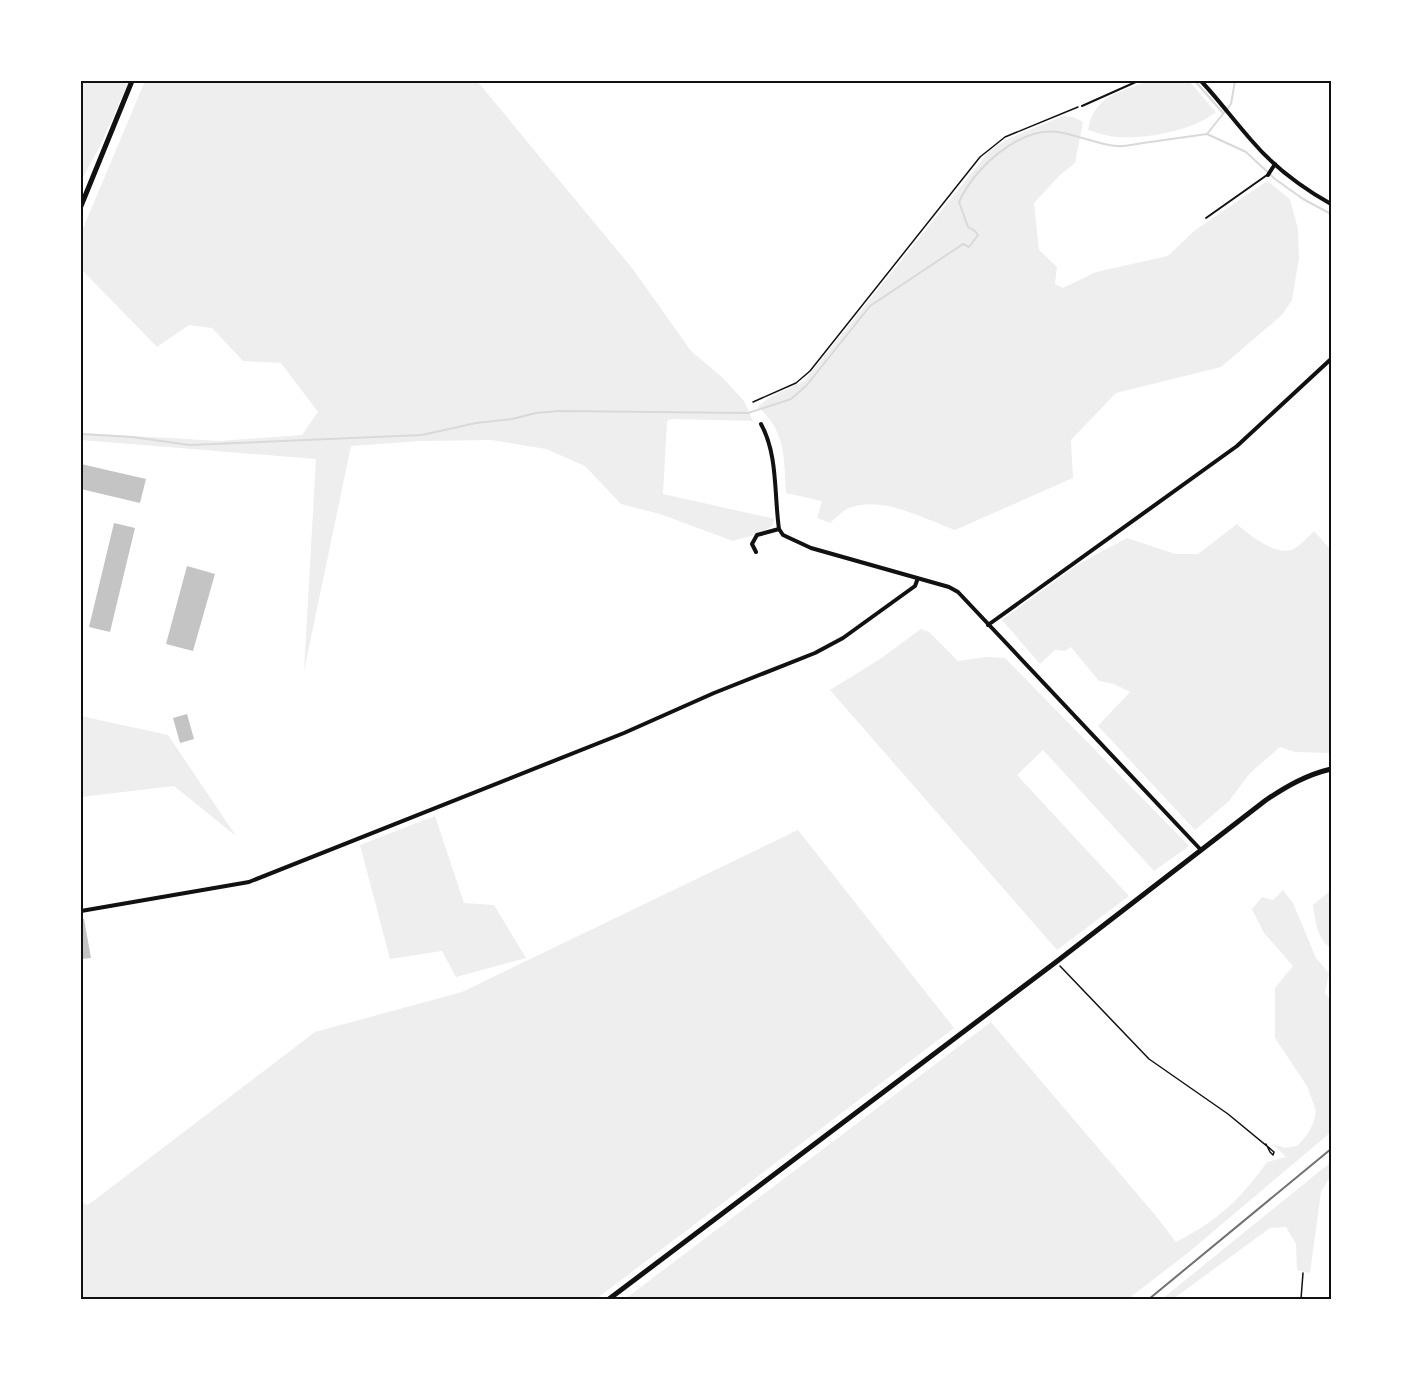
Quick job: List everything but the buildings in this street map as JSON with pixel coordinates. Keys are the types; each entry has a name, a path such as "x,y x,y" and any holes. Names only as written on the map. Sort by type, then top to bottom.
{"main road":[{"path":"81,206 132,81"},
{"path":"609,1299 1290,784 1308,775 1331,769"}],"street":[{"path":"1201,81 1224,105 1274,167 1301,187 1331,204"},
{"path":"1268,175 1274,167"},
{"path":"988,624 1237,446 1331,358"},
{"path":"761,424 768,436 772,456 779,528 783,536 811,548 869,563 949,587 958,592 1201,850"},
{"path":"756,552 752,543 757,536 779,528"},
{"path":"81,911 249,882 624,733 714,693 815,653 843,638 915,586 918,578"}],"lane":[{"path":"1082,106 1138,81"},
{"path":"1206,219 1268,175"}],"path":[{"path":"753,402 796,383 810,370 980,157 1005,137 1082,106"},
{"path":"1056,962 1149,1059 1255,1134 1261,1140 1274,1152 1274,1155 1269,1152 1266,1144"},
{"path":"1301,1299 1303,1274"}],"shaded area":[{"path":"81,81 129,81 100,146 81,181"},
{"path":"145,81 477,81 632,268 691,351 723,378 744,401 753,421 671,419 667,421 663,494 775,519 771,527 733,541 660,514 621,504 585,466 546,449 491,440 421,441 351,446 304,671 316,459 81,440 81,433 220,441 302,435 318,412 281,363 243,361 212,328 189,325 157,347 81,269 81,233"},
{"path":"1148,81 1189,81 1216,112 1182,129 1141,137 1116,137 1088,130 1091,118 1102,102"},
{"path":"1063,116 1073,117 1083,122 1075,163 1059,176 1034,203 1039,250 1057,267 1055,284 1063,288 1096,272 1168,256 1194,231 1267,181 1290,199 1298,229 1299,258 1292,300 1282,315 1221,367 1116,393 1071,440 1073,478 955,530 903,510 876,504 849,508 830,523 817,518 822,501 786,493 784,457 779,436 767,416 758,407 768,399 805,380 990,150 1010,138"},
{"path":"1237,524 1255,538 1278,550 1292,550 1314,531 1331,550 1331,753 1295,752 1280,747 1250,773 1229,801 1195,830 1098,726 1130,692 1114,684 1099,681 1071,647 1065,651 1055,650 1040,664 1002,620 1077,565 1127,538 1175,554 1198,554"},
{"path":"921,629 929,632 958,661 987,657 1005,658 1189,846 1154,871 1043,750 1017,775 1129,896 1057,950 830,690 880,659"},
{"path":"81,716 168,735 236,836 174,786 81,797"},
{"path":"435,816 464,903 494,905 526,958 456,977 442,951 390,959 360,845"},
{"path":"798,830 954,1028 596,1299 81,1299 81,1202 88,1205 315,1032 462,992"},
{"path":"1283,890 1293,903 1316,958 1329,973 1325,993 1331,1001 1331,1132 1189,1252 1128,1299 625,1299 991,1022 1176,1242 1204,1226 1247,1188 1267,1162 1286,1157 1273,1144 1285,1148 1297,1146 1313,1124 1316,1111 1307,1086 1275,1038 1275,988 1293,966 1264,933 1252,909 1262,897 1273,900"},
{"path":"1331,890 1331,948 1320,934 1313,905"},
{"path":"1331,1162 1331,1175 1321,1192 1310,1273 1297,1270 1296,1244 1286,1227 1270,1228 1173,1299 1162,1299"}],"waterway":[{"path":"1195,81 1223,113"},
{"path":"81,434 132,437 190,445 422,435 476,423 559,411 748,413 791,399 806,386 870,306 963,244 969,247 978,235 968,227 959,202 976,176 1000,152 1013,143 1043,132 1058,132 1119,146 1207,134 1231,104 1235,81"},
{"path":"1207,134 1246,152 1275,179 1303,199 1331,214"}],"railway":[{"path":"1149,1299 1331,1149"}]}
